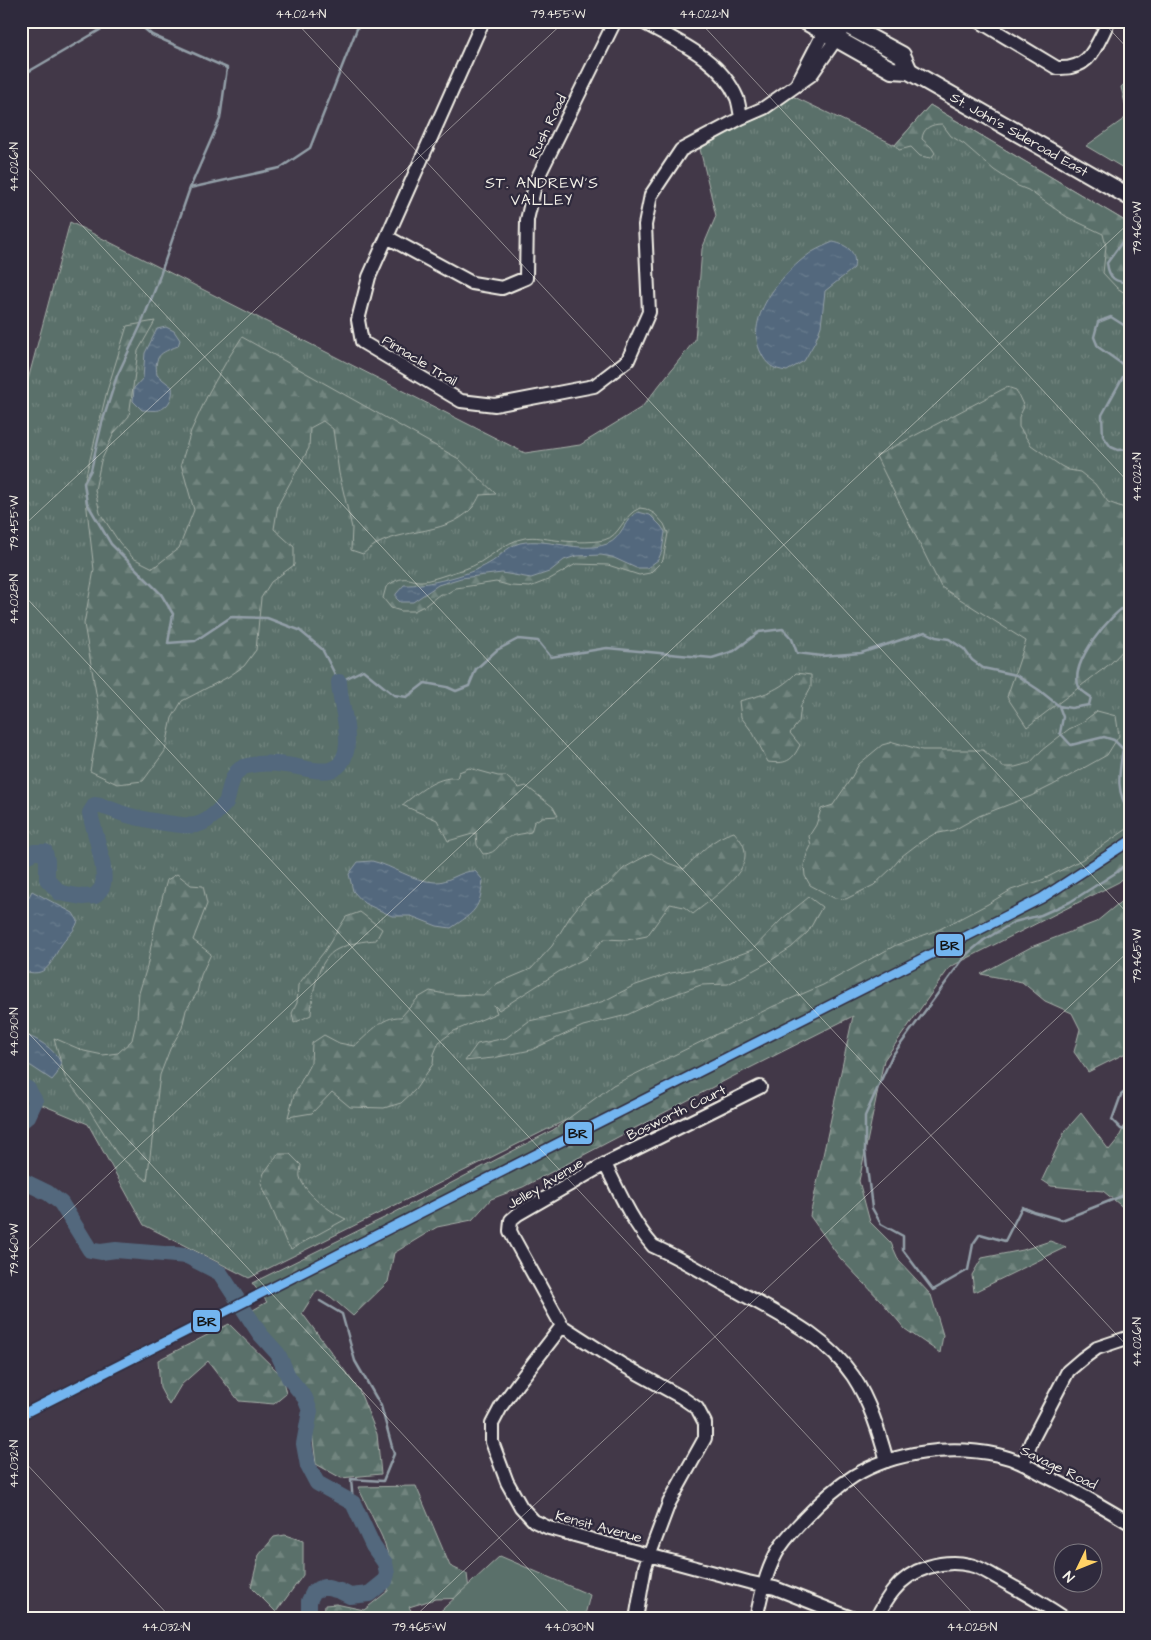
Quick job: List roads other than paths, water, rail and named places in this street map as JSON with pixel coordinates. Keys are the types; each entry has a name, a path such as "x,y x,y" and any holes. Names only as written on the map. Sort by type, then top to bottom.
{"main road":[{"name":"St. John's Sideroad East","path":"806,21 837,27 902,56 909,71 1130,196"}],"street":[{"name":"Pinnacle Trail","path":"483,21 369,277 358,320 362,342 461,402 495,405 594,386 628,360 649,312 645,225 651,195 681,150 764,108 796,87 837,27"},
{"name":"Rush Road","path":"387,237 472,282 502,288 526,278 527,220 536,181 615,21"},
{"path":"641,21 704,57 723,76 736,98 741,118"},
{"path":"979,21 1057,68 1070,69 1083,64 1091,57 1109,21"},
{"name":"Bosworth Court","path":"605,1164 760,1087"},
{"name":"Jelley Avenue","path":"636,1619 645,1567 668,1503 705,1438 705,1423 697,1408 680,1396 621,1364 562,1326 510,1231 511,1220 518,1214 605,1164 627,1208 653,1246 810,1333 840,1360 853,1377 864,1397 882,1440 888,1461"},
{"name":"Kensit Avenue","path":"562,1326 502,1405 492,1424 492,1442 497,1458 521,1507 534,1521 549,1528 775,1588 854,1619"},
{"path":"1023,1464 1031,1442 1068,1371 1097,1348 1130,1337"},
{"name":"Savage Road","path":"756,1619 763,1586 777,1552 789,1535 834,1490 855,1475 888,1461 914,1454 946,1451 978,1452 1000,1456 1023,1464 1093,1500 1130,1523"},
{"path":"876,1619 894,1589 909,1577 923,1568 952,1563 970,1565 986,1572 1066,1619"}],"water":[{"path":"833,242 843,245 850,250 855,262 854,268 825,291 821,326 815,342 804,361 787,371 774,368 763,357 757,339 757,325 762,310 769,296 779,283 801,260 812,252"},
{"path":"166,327 174,331 180,340 178,346 163,353 156,363 157,375 172,387 171,397 163,409 142,410 133,401 134,388 143,378 145,353 157,329"},
{"path":"638,512 650,515 665,532 662,551 658,560 647,568 636,568 612,557 601,555 576,556 564,560 549,572 531,578 502,573 461,578 438,585 413,602 400,602 396,598 396,594 404,585 435,582 459,576 488,564 510,547 520,543 541,542 586,547 607,544 616,538 629,519"},
{"path":"372,861 418,879 435,882 445,881 465,872 475,871 483,880 478,904 466,918 451,928 437,926 411,916 392,916 364,903 353,891 349,874 358,862"},
{"path":"32,891 73,913 78,921 51,963 43,971 37,973 21,970 21,911"},
{"path":"21,1034 44,1044 58,1058 61,1063 57,1074 52,1080 31,1066 21,1064"}],"waterway":[{"path":"21,76 105,27 123,21"},
{"path":"135,21 152,35 227,68 220,119 190,188"},
{"path":"360,21 310,148 280,168 190,188 156,287 117,376 102,423 91,470 84,483 87,503 111,544 161,594 173,614 168,643 195,641 231,617 267,618 299,630 322,649 339,682 363,670 394,695 407,697 425,683 447,687 456,691 469,686 476,669 497,650 518,639 538,641 551,657 607,648 712,658 734,651 759,632 783,629 792,639 797,653 822,656 861,653 925,632 936,637 949,639 964,649 972,660 983,668 1016,675 1039,690 1059,706 1063,717 1060,733 1071,745 1104,737 1114,740 1123,749 1119,782 1122,797 1130,813"},
{"path":"1130,231 1107,263 1109,273 1114,279 1130,283"},
{"path":"1130,294 1124,303 1130,312"},
{"path":"1130,329 1111,317 1098,322 1094,337 1098,347 1122,364 1125,373 1102,415 1103,436 1111,447 1118,450 1130,449"},
{"path":"1059,706 1071,708 1089,705 1091,697 1079,687 1077,677 1085,653 1112,617 1130,603"},
{"path":"21,858 34,852 45,852 47,879 60,893 83,897 95,896 104,880 100,850 90,813 95,805 149,820 193,825 207,820 225,804 232,779 238,771 247,766 271,764 319,771 334,769 341,763 347,743 339,682"},
{"path":"1130,860 1117,872 1070,902 1041,915 1014,922 984,940 966,955 892,1056 865,1116 865,1151 872,1208 881,1224 903,1236 903,1250 933,1290 968,1270 973,1244 980,1234 1005,1241 1022,1207 1062,1220 1122,1196 1130,1186"},
{"path":"21,1086 28,1089 35,1101 28,1116 21,1122"},
{"path":"1130,1088 1121,1095 1112,1120 1121,1129 1130,1131"},
{"path":"21,1180 48,1193 61,1203 90,1250 101,1252 116,1250 187,1256 220,1273 260,1334 278,1354 289,1378 305,1398 310,1411 304,1444 308,1466 317,1483 353,1503 373,1546 385,1563 387,1574 385,1581 369,1594 350,1596 324,1587 314,1591 309,1601 309,1619"},
{"path":"320,1301 342,1314 355,1361 381,1406 394,1454 383,1481 351,1479 353,1503"}],"district":[{"name":"ST. ANDREW'S VALLEY","path":"542,192"}]}
